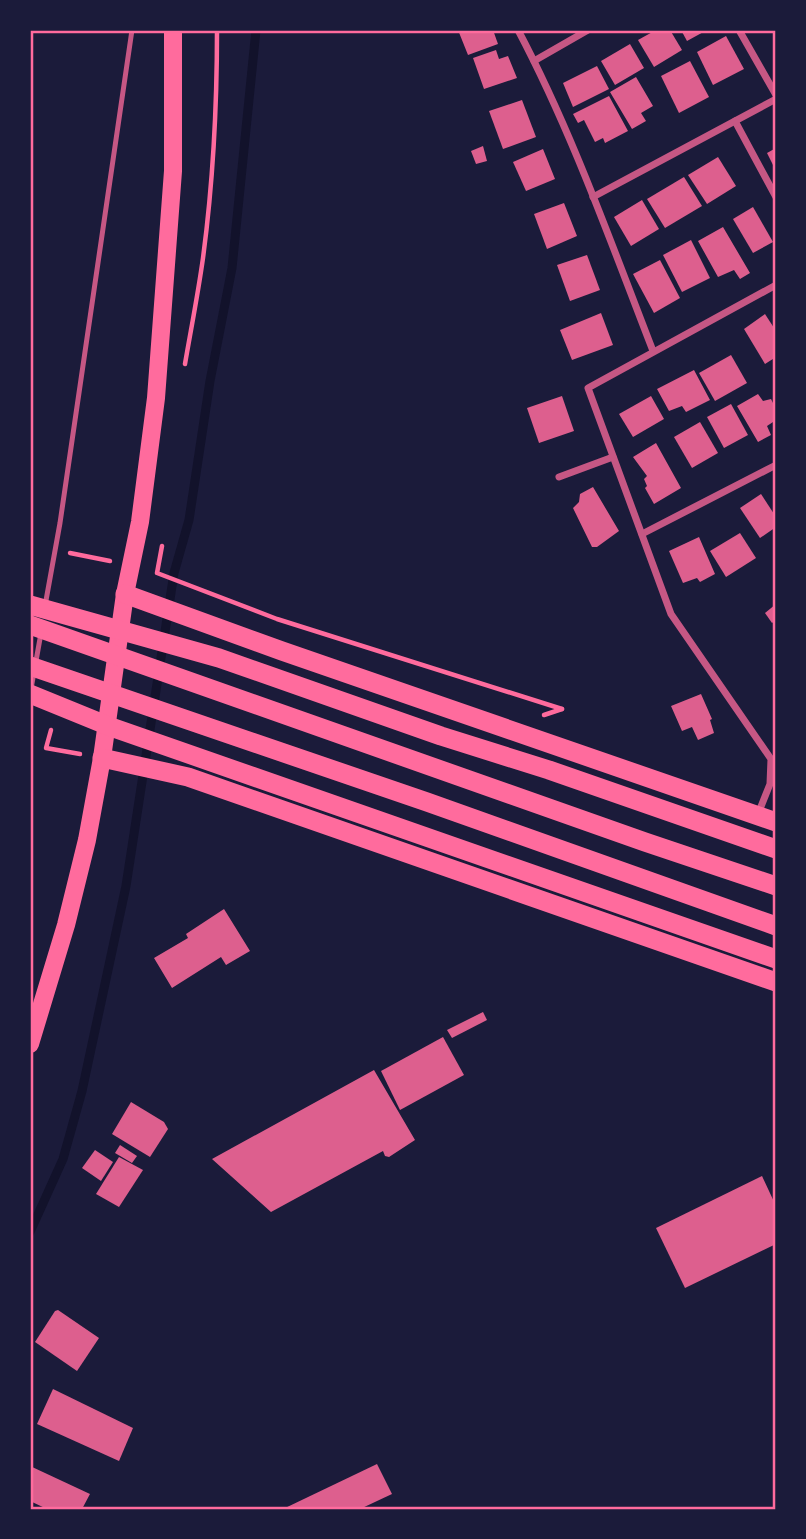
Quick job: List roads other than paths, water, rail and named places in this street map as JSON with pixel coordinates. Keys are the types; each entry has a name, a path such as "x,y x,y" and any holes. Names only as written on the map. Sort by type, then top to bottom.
{"highway":[{"path":"125,594 767,818"},
{"path":"30,605 219,658 776,849"},
{"path":"30,625 776,886"},
{"path":"30,666 427,802 776,926"},
{"path":"30,695 111,727 776,959"},
{"path":"102,758 188,777 776,982"}],"main road":[{"path":"30,1044 66,925 87,840 102,758 125,594 140,522 156,398 173,172 173,30"}],"street":[{"path":"518,30 593,197 653,351"},
{"path":"534,61 588,30"},
{"path":"593,197 776,97 740,30"},
{"path":"735,121 776,197"},
{"path":"767,818 771,759 671,614 588,388 776,285"},
{"path":"559,477 613,457"},
{"path":"642,534 776,465"}],"lane":[{"path":"30,695 62,510 132,30"}],"waterway":[{"path":"30,1232 63,1159 82,1091 126,886 174,573 189,520 210,381 232,268 256,30"}]}
